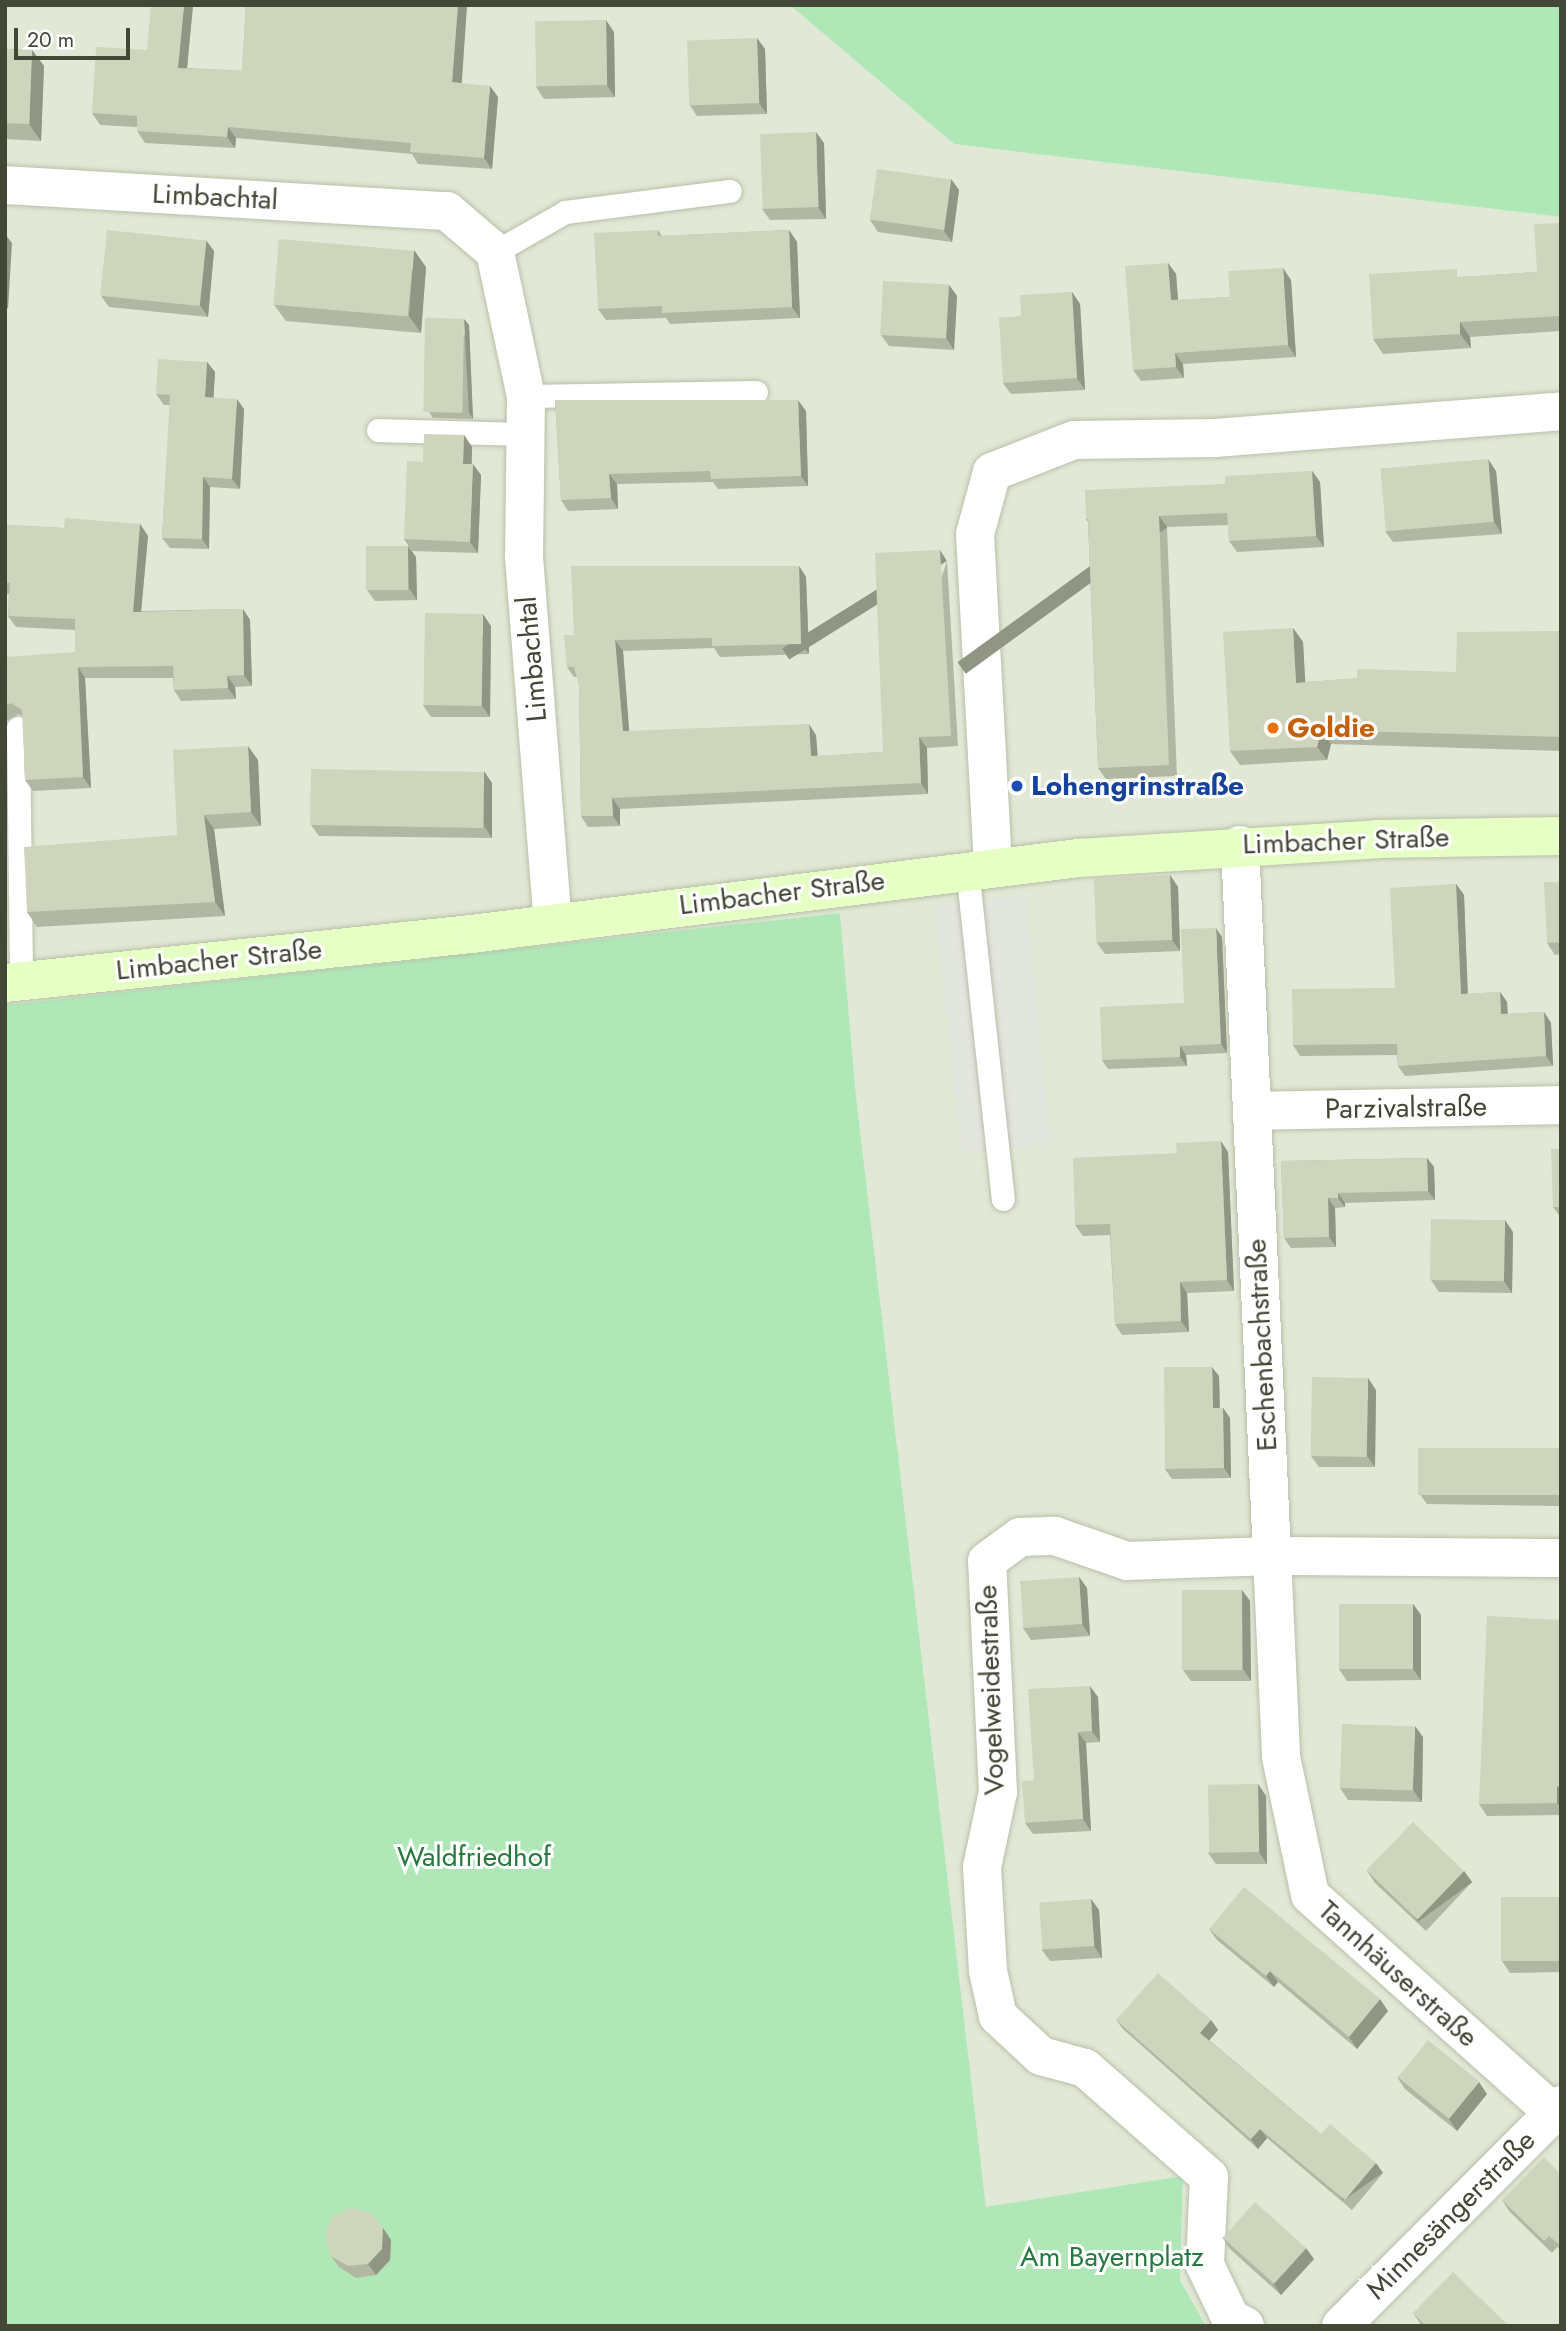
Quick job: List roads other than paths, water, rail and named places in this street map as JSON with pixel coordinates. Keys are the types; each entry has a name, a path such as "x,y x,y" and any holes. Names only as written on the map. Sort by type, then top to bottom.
{"main road":[{"name":"Limbacher Straße","path":"13,982 553,923 980,867 1240,845 1561,836"}],"street":[{"name":"Limbachtal","path":"5,185 447,211 495,252 526,396 523,434 524,558 553,923"},
{"path":"980,867 975,534 992,472 1074,440 1214,438 1561,411"},
{"name":"Eschenbachstraße","path":"1240,845 1272,1556"},
{"name":"Parzivalstraße","path":"1252,1111 1561,1105"},
{"name":"Vogelweidestraße","path":"1245,2326 1231,2319 1205,2265 1209,2177 1085,2068 1041,2056 998,2016 988,1970 982,1867 998,1792 987,1561 1020,1537 1055,1536 1127,1561 1272,1556"},
{"path":"1272,1556 1561,1558"},
{"name":"Tannhäuserstraße","path":"1272,1556 1280,1757 1310,1895 1557,2108"},
{"name":"Minnesängerstraße","path":"1341,2326 1557,2108"}],"lane":[{"path":"495,252 565,212 730,191"},
{"path":"526,396 756,392"},
{"path":"378,430 523,434"},
{"path":"13,982 18,728"},
{"path":"980,867 1003,1199"}],"place":[{"name":"Goldie","path":"1273,728"},
{"name":"Lohengrinstraße","path":"1017,786"}],"park label":[{"name":"Waldfriedhof","path":"474,1857"},
{"name":"Am Bayernplatz","path":"1112,2257"}]}
